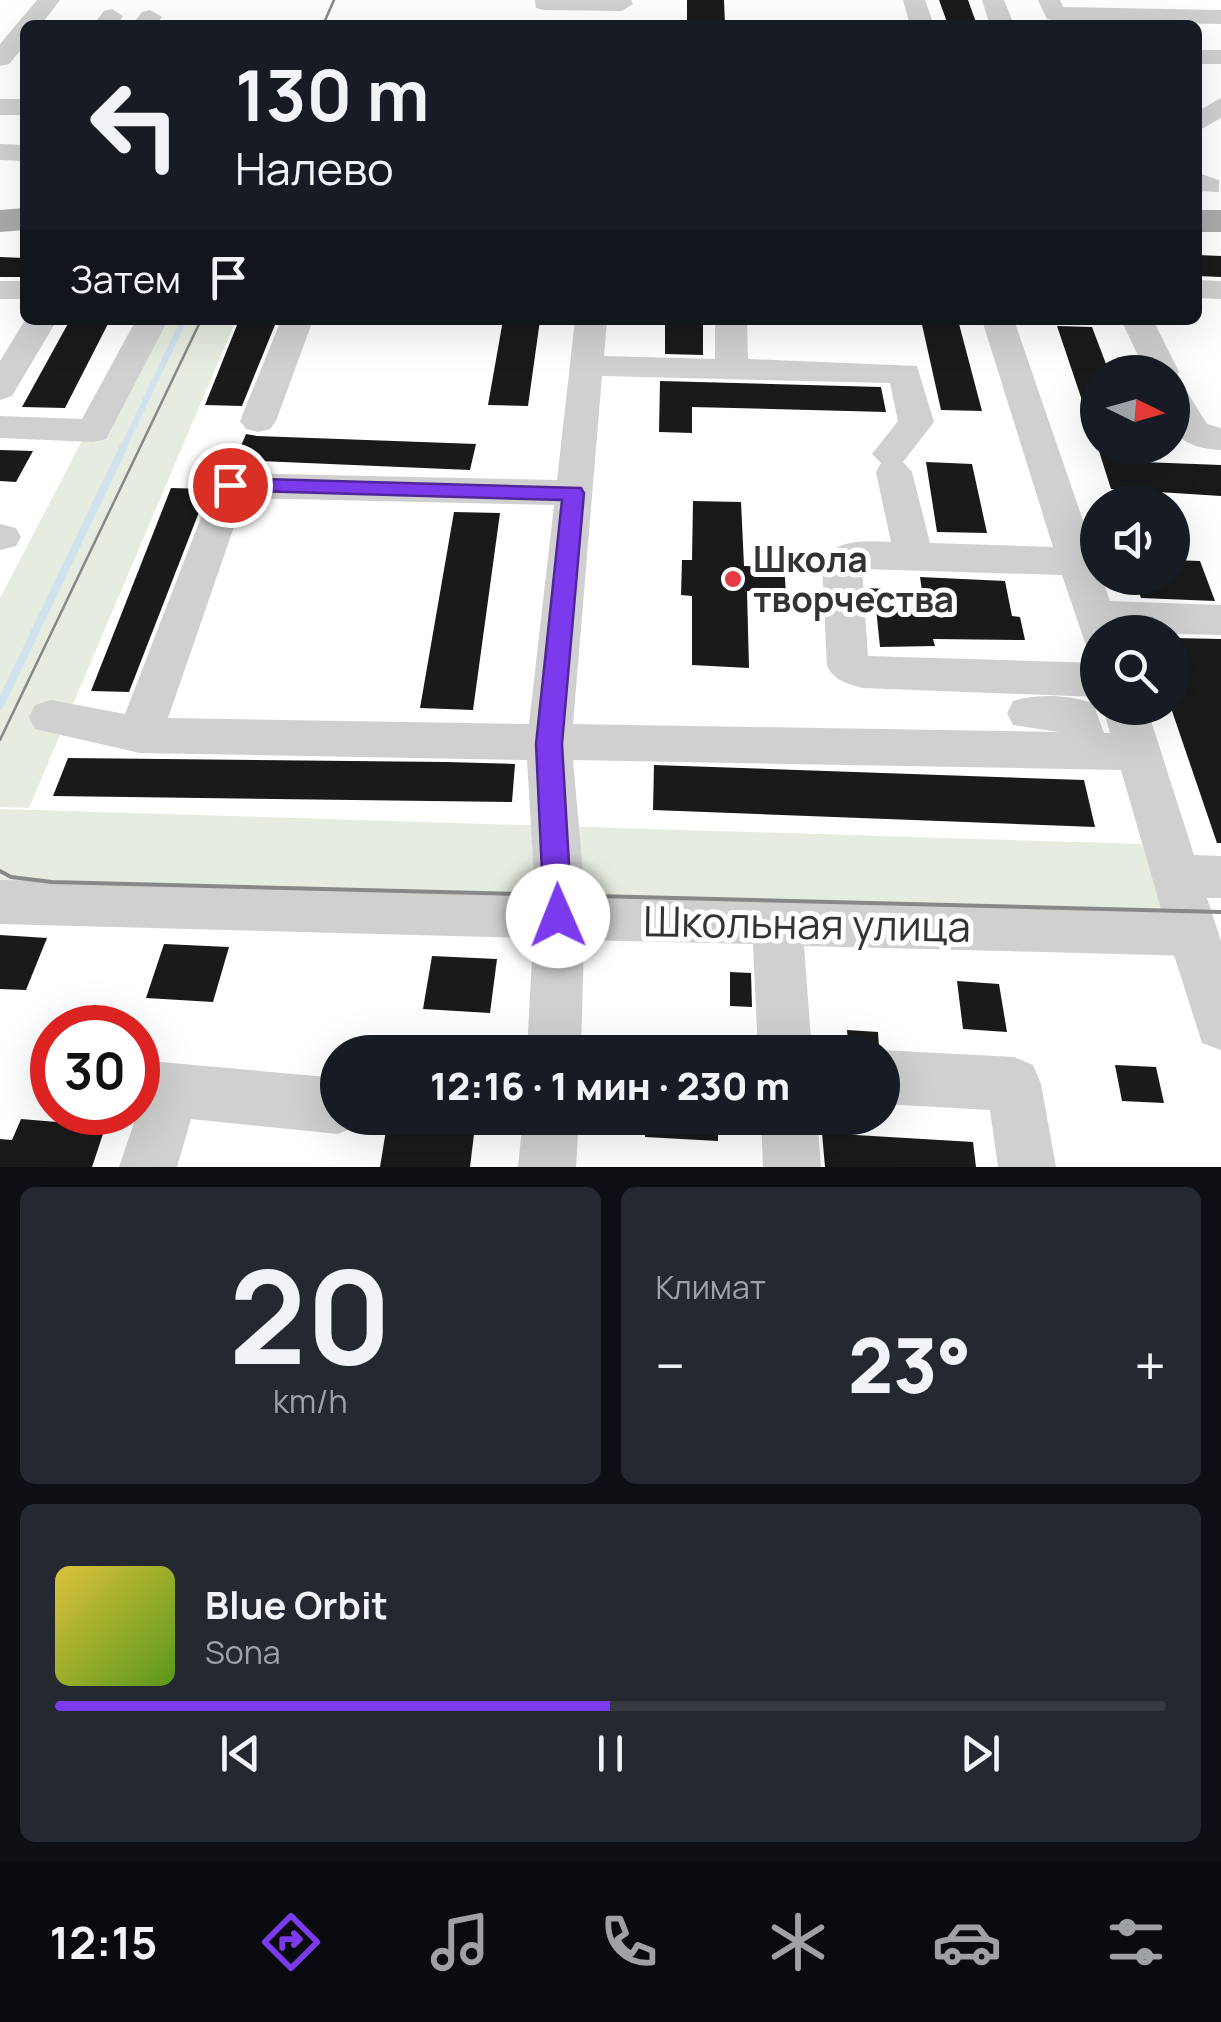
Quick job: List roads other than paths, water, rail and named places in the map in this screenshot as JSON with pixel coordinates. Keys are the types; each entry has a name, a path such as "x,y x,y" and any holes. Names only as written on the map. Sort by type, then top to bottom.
{"street":[{"path":"33,20 49,0"},
{"path":"1049,0 1055,14 1217,9"},
{"path":"1075,0 1094,12 1112,15"},
{"path":"544,3 621,10"},
{"path":"0,58 20,35"},
{"path":"0,389 38,325"},
{"path":"0,427 93,430 149,325"},
{"path":"258,421 295,325"},
{"path":"554,1035 558,916 549,744 590,325"},
{"path":"731,325 732,368"},
{"path":"1000,325 1094,615"},
{"path":"1139,325 1154,355"},
{"path":"586,366 905,372 916,422 892,463 913,556"},
{"path":"1190,430 1203,438 1221,439"},
{"path":"140,735 230,485 574,493"},
{"path":"1077,562 858,555 842,562 848,666 862,672 1080,679"},
{"path":"1190,621 1221,620"},
{"path":"1030,713 1078,715 1086,751"},
{"path":"51,716 140,735 1086,751 1132,730 1199,877 1193,932 1221,1025"},
{"name":"Школьная улица","path":"0,902 1193,932"},
{"path":"777,922 784,1035"},
{"path":"900,1078 1014,1084 1026,1167"},
{"path":"160,1089 320,1104"},
{"path":"148,1167 151,1135"},
{"path":"548,1167 550,1135"},
{"path":"790,1135 792,1167"}],"waterway":[{"path":"122,450 182,325"},
{"path":"0,705 123,448"}],"tram line":[{"path":"325,20 334,0"},
{"path":"0,740 199,325"},
{"path":"0,871 11,877 52,882 1221,912"}],"place":[{"name":"Школа творчества","path":"733,579"}]}
